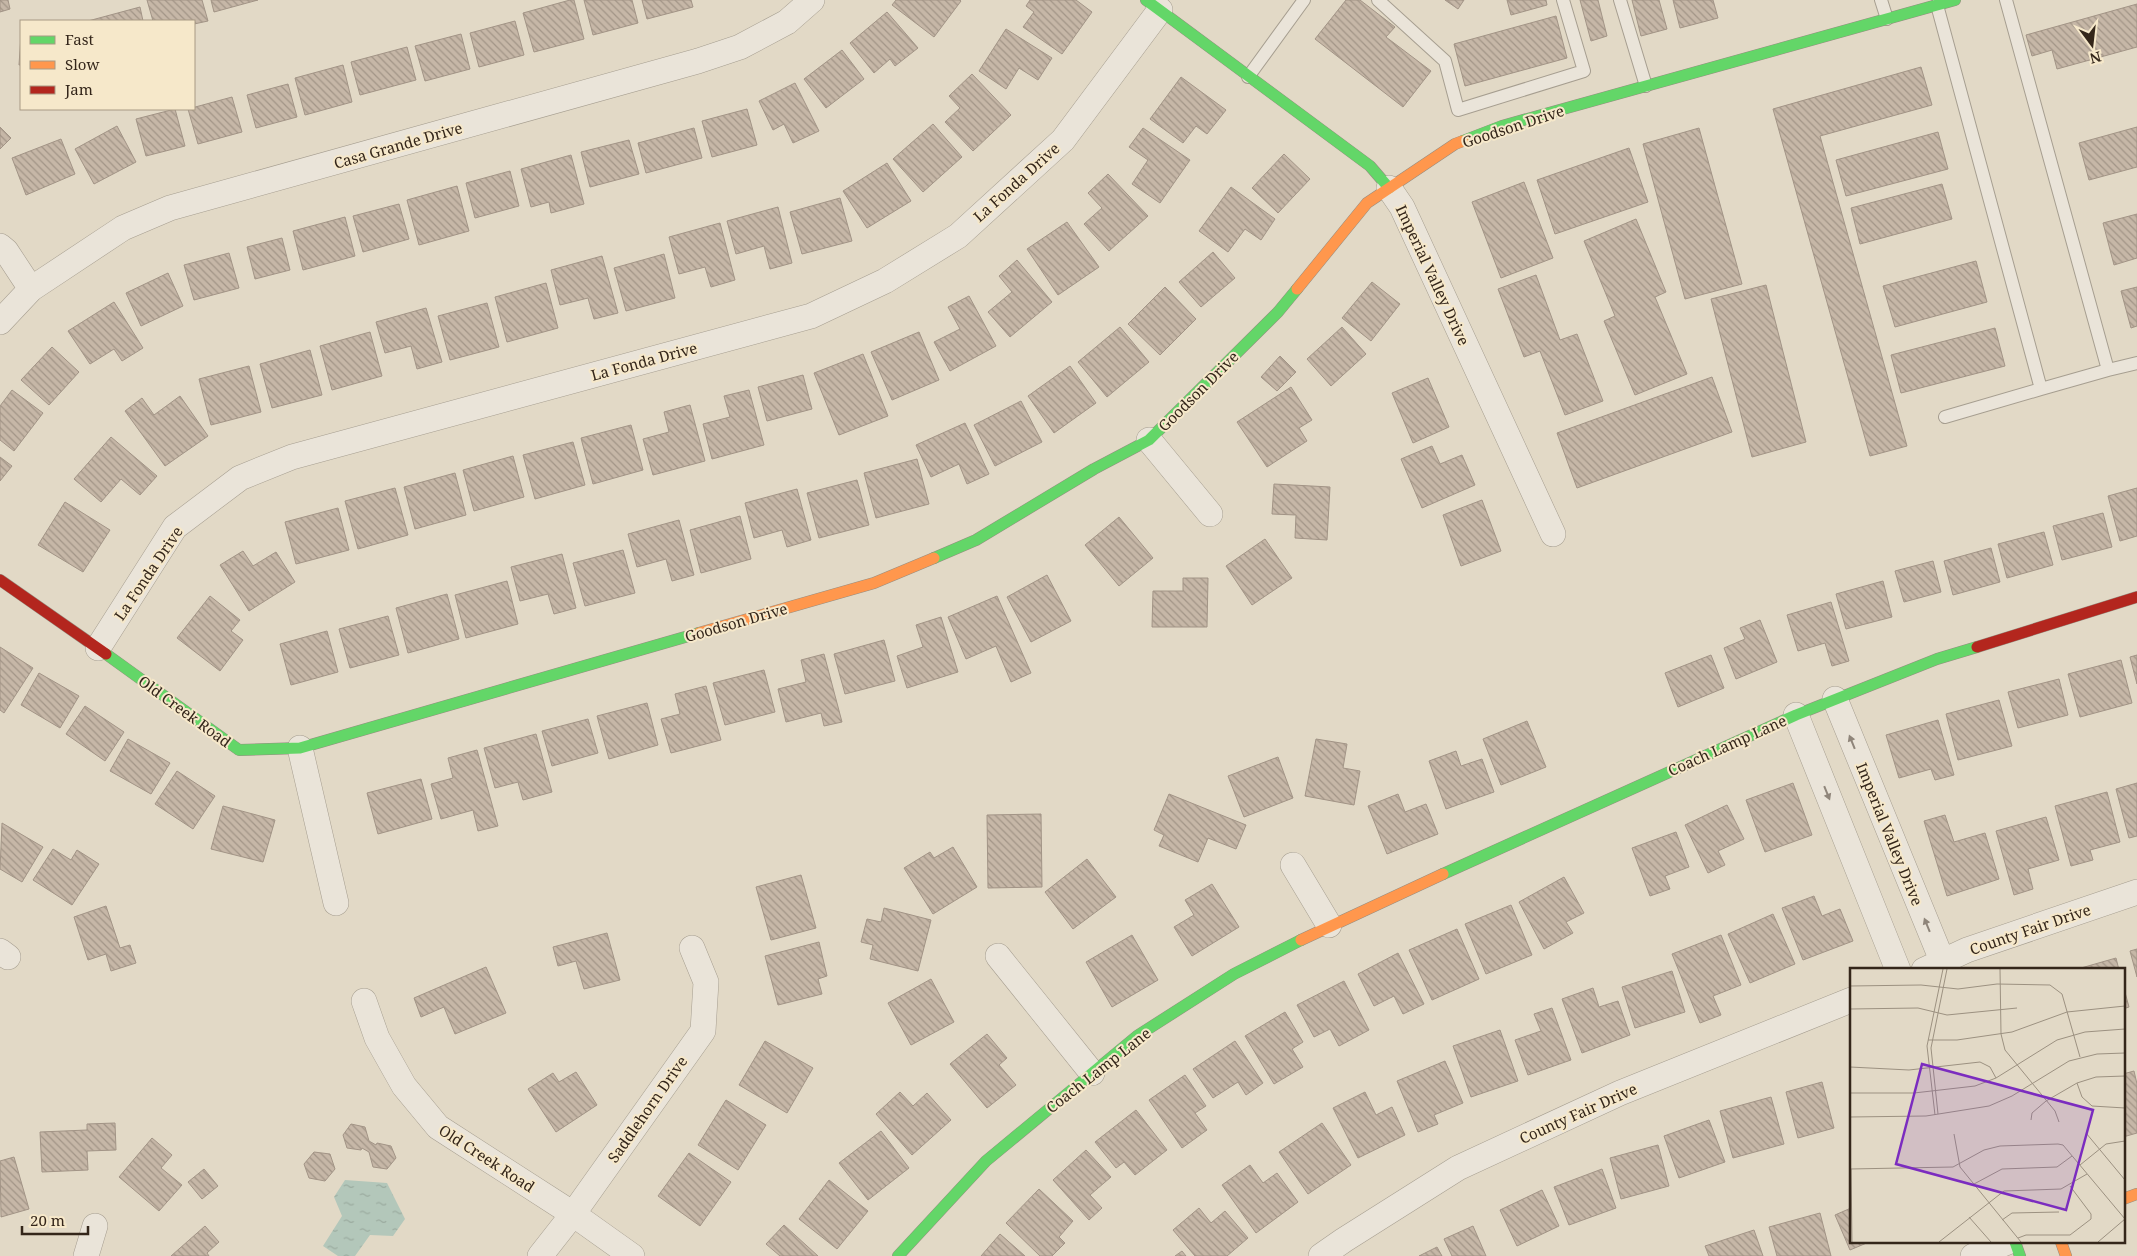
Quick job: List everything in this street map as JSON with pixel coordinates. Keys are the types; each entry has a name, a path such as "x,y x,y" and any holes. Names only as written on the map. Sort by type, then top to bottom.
{"street":[{"name":"Casa Grande Drive","path":"0,322 32,289 123,228 170,208 698,61 740,47 787,22 812,0"},
{"name":"Goodson Drive","path":"300,748 874,583 976,540 1094,470 1149,440 1278,312 1367,203 1455,144 1502,126 1955,0"},
{"name":"Imperial Valley Drive","path":"1153,5 1370,166 1389,188 1402,208 1552,534"},
{"name":"La Fonda Drive","path":"98,648 175,527 240,478 292,457 811,316 885,281 958,236 1063,140 1153,5"},
{"path":"0,246 6,251 32,289"},
{"name":"Goodson Drive","path":"1149,440 1210,514"},
{"name":"Old Creek Road","path":"0,580 239,750 300,748"},
{"name":"Coach Lamp Lane","path":"898,1256 986,1161 1137,1036 1234,974 1329,925 1796,715 1937,659 2137,597"},
{"name":"Imperial Valley Drive","path":"1835,699 1937,967"},
{"path":"1796,715 1897,968"},
{"path":"300,748 336,903"},
{"path":"1293,865 1329,925"},
{"name":"County Fair Drive","path":"1937,967 1966,950 2137,892"},
{"name":"Saddlehorn Drive","path":"540,1256 573,1214 703,1031 706,982 692,948"},
{"path":"998,956 1092,1073"},
{"name":"County Fair Drive","path":"1321,1256 1458,1168 1620,1093 1850,1000"},
{"name":"Old Creek Road","path":"364,1001 377,1038 404,1086 438,1128 573,1214 632,1256"},
{"path":"2124,1199 2137,1194"},
{"path":"86,1256 95,1226"},
{"path":"1973,1256 2003,1244"},
{"path":"2016,1244 2020,1256"},
{"path":"2062,1244 2066,1256"}],"lane":[{"path":"1248,77 1304,0"},
{"path":"1378,0 1445,61 1458,110 1584,71 1563,0"},
{"path":"1620,0 1646,86"},
{"path":"1881,0 1887,19"},
{"path":"2006,0 2108,370"},
{"path":"1937,5 2041,389"},
{"path":"1945,417 2137,363"}],"water":[{"path":"345,1180 387,1183 405,1219 393,1236 370,1235 355,1256 338,1256 323,1246 342,1216 334,1197"}],"building":[{"path":"0,0 8,0 10,9 0,12"},
{"path":"147,0 202,0 208,21 195,24 195,20 153,20"},
{"path":"211,0 258,0 214,12"},
{"path":"574,0 584,39 534,52 523,13"},
{"path":"584,0 632,0 638,23 593,35"},
{"path":"642,0 691,0 693,7 647,19"},
{"path":"896,0 961,1 934,37 892,5"},
{"path":"1030,0 1076,0 1092,12 1062,54 1023,27 1034,12 1026,6"},
{"path":"1346,0 1360,0 1395,27 1386,37 1431,71 1403,107 1315,39"},
{"path":"1445,0 1464,0 1458,9"},
{"path":"1507,0 1546,0 1547,5 1511,15"},
{"path":"1580,0 1598,0 1607,36 1591,41"},
{"path":"1632,0 1659,0 1667,29 1641,36"},
{"path":"1673,0 1713,0 1718,18 1680,28"},
{"path":"2137,4 2137,47 2057,69 2052,50 2032,56 2026,35"},
{"path":"140,7 143,20 92,20"},
{"path":"887,12 918,48 895,66 890,59 874,73 850,43"},
{"path":"1556,16 1567,58 1465,86 1454,44"},
{"path":"515,21 524,55 479,67 470,33"},
{"path":"1006,29 1052,58 1038,80 1019,68 1006,89 979,71"},
{"path":"461,34 470,69 425,81 415,46"},
{"path":"407,47 416,80 360,95 351,62"},
{"path":"842,50 864,79 826,108 804,79"},
{"path":"343,65 352,102 305,115 295,78"},
{"path":"1921,67 1932,105 1820,136 1907,446 1870,456 1773,109"},
{"path":"972,74 1011,115 973,151 945,122 960,108 949,96"},
{"path":"1181,77 1226,110 1207,134 1196,126 1183,143 1150,119"},
{"path":"795,83 819,131 793,143 784,124 773,130 759,101"},
{"path":"288,84 297,117 256,128 247,95"},
{"path":"232,97 242,132 198,144 188,110 195,110 195,107"},
{"path":"747,109 757,145 712,157 702,121"},
{"path":"175,110 185,146 146,156 136,119"},
{"path":"933,124 962,157 923,192 893,159"},
{"path":"117,126 136,162 94,184 75,149"},
{"path":"0,127 11,138 0,149"},
{"path":"2137,127 2137,167 2089,180 2079,143"},
{"path":"694,128 702,158 646,173 638,143"},
{"path":"1143,128 1190,160 1160,203 1132,184 1148,160 1129,147"},
{"path":"1699,128 1742,284 1685,299 1643,144"},
{"path":"1938,132 1948,169 1846,196 1836,160"},
{"path":"61,139 75,174 26,195 12,158"},
{"path":"629,140 639,174 590,187 581,152"},
{"path":"1629,148 1648,202 1555,234 1537,180"},
{"path":"1284,154 1310,179 1278,213 1252,188"},
{"path":"571,155 584,204 551,213 549,202 531,207 521,169"},
{"path":"887,163 911,201 867,228 843,191"},
{"path":"510,171 519,206 475,218 466,183"},
{"path":"1108,174 1148,216 1109,251 1084,224 1102,208 1088,193"},
{"path":"1524,182 1553,258 1501,278 1472,202"},
{"path":"1942,184 1952,219 1860,244 1851,208"},
{"path":"457,186 469,231 419,245 407,200"},
{"path":"1231,187 1275,219 1261,240 1245,229 1228,252 1199,231"},
{"path":"840,198 852,241 802,254 790,212"},
{"path":"399,204 409,239 363,252 353,216"},
{"path":"778,207 792,263 770,269 764,246 736,254 727,221"},
{"path":"2137,214 2137,258 2114,265 2103,223"},
{"path":"345,217 355,256 303,270 293,231"},
{"path":"1636,219 1666,292 1655,297 1687,374 1635,395 1604,321 1615,316 1584,241"},
{"path":"1067,222 1099,267 1058,295 1027,249"},
{"path":"720,223 735,280 711,287 705,267 679,274 669,237"},
{"path":"282,238 290,270 255,279 247,247"},
{"path":"1213,252 1235,278 1201,307 1179,282"},
{"path":"229,253 239,288 194,300 184,265"},
{"path":"664,254 675,298 626,311 614,268"},
{"path":"602,256 618,313 594,319 588,298 560,305 551,270"},
{"path":"1017,260 1052,302 1010,337 988,312 1012,292 999,276"},
{"path":"1976,261 1987,302 1895,327 1883,286"},
{"path":"168,273 183,306 141,326 126,293"},
{"path":"1536,275 1560,340 1577,334 1603,401 1565,415 1540,351 1524,357 1498,289"},
{"path":"1372,282 1400,304 1371,341 1342,318"},
{"path":"546,283 558,328 507,342 495,297"},
{"path":"1766,285 1806,442 1752,457 1711,299"},
{"path":"1165,287 1196,319 1160,355 1128,324"},
{"path":"2137,287 2137,326 2131,328 2121,291"},
{"path":"969,296 996,346 950,371 934,342 960,329 948,307"},
{"path":"114,302 143,348 122,361 114,349 90,364 68,331"},
{"path":"487,303 499,347 450,360 438,316"},
{"path":"426,308 442,362 417,369 411,346 385,353 376,322"},
{"path":"1120,327 1149,362 1107,397 1078,362"},
{"path":"1342,327 1366,354 1331,386 1307,359"},
{"path":"1995,328 2005,366 1901,393 1891,355"},
{"path":"370,332 382,376 332,390 320,346"},
{"path":"919,332 939,380 892,400 871,352"},
{"path":"52,347 79,372 49,405 21,380"},
{"path":"310,350 322,395 272,408 260,364"},
{"path":"863,354 888,416 839,435 814,373"},
{"path":"1280,356 1296,372 1277,391 1261,377"},
{"path":"249,366 261,412 211,425 199,379"},
{"path":"1070,366 1096,403 1054,433 1028,396"},
{"path":"803,375 812,409 767,421 758,387"},
{"path":"1712,377 1732,432 1577,488 1557,433"},
{"path":"1428,378 1449,427 1413,443 1392,393"},
{"path":"1291,387 1312,420 1299,428 1307,441 1267,467 1237,422"},
{"path":"12,390 43,413 14,451 0,440 0,406"},
{"path":"749,390 764,445 712,459 703,424 730,417 724,396"},
{"path":"180,396 208,436 165,466 125,411 142,398 154,415"},
{"path":"1021,401 1042,442 995,466 974,425"},
{"path":"690,405 705,461 653,475 643,439 669,432 664,412"},
{"path":"965,423 989,474 967,484 959,464 931,477 916,445"},
{"path":"631,425 643,470 593,484 581,438"},
{"path":"111,437 157,476 140,495 121,479 101,502 74,479"},
{"path":"573,442 585,485 535,499 523,455"},
{"path":"1432,446 1440,464 1462,455 1475,485 1422,508 1401,459"},
{"path":"513,456 524,497 474,511 463,470"},
{"path":"0,457 12,466 0,481"},
{"path":"917,459 929,504 876,518 864,473"},
{"path":"455,473 466,515 415,529 404,487"},
{"path":"857,480 869,525 819,538 807,493"},
{"path":"1274,484 1330,487 1327,540 1295,538 1296,515 1272,514"},
{"path":"395,488 408,535 358,549 345,501"},
{"path":"2137,488 2137,536 2120,541 2108,496"},
{"path":"797,489 811,540 787,547 782,530 754,538 745,503"},
{"path":"1482,500 1501,551 1461,566 1443,515"},
{"path":"65,502 110,530 83,572 38,545"},
{"path":"338,508 349,550 296,564 285,522"},
{"path":"2103,513 2112,547 2062,560 2053,526"},
{"path":"740,516 751,559 701,573 690,530"},
{"path":"1119,517 1153,558 1119,586 1085,545"},
{"path":"679,520 694,575 672,581 666,559 637,567 628,534"},
{"path":"2044,532 2053,565 2007,578 1998,544"},
{"path":"1265,539 1292,578 1252,605 1226,566"},
{"path":"1991,548 2000,582 1953,595 1944,561"},
{"path":"623,550 635,593 585,606 573,563"},
{"path":"243,551 253,566 276,552 295,582 249,611 220,565"},
{"path":"562,554 576,608 554,614 548,594 520,601 511,567"},
{"path":"1933,561 1941,592 1904,602 1895,571"},
{"path":"1047,575 1071,621 1031,642 1007,597"},
{"path":"1183,578 1208,578 1207,627 1152,627 1153,591 1183,591"},
{"path":"507,581 518,624 466,638 455,595"},
{"path":"1883,581 1892,617 1846,629 1836,594"},
{"path":"447,594 459,639 408,653 396,608"},
{"path":"210,596 240,620 231,631 243,640 220,671 177,638"},
{"path":"997,596 1031,673 1011,682 996,646 966,659 948,617"},
{"path":"1831,602 1849,661 1832,666 1825,643 1798,651 1787,615"},
{"path":"388,616 399,655 350,668 339,629"},
{"path":"941,617 958,672 907,688 897,656 923,647 916,625"},
{"path":"1760,620 1777,662 1736,679 1724,648 1745,639 1740,628"},
{"path":"327,631 338,672 291,685 280,644"},
{"path":"884,640 895,681 845,694 834,654"},
{"path":"0,647 33,668 4,713 0,710"},
{"path":"824,654 842,722 824,726 821,713 786,722 778,689 806,682 801,660"},
{"path":"1711,655 1724,688 1678,707 1665,673"},
{"path":"2137,655 2137,684 2130,657"},
{"path":"2121,660 2132,703 2080,717 2068,674"},
{"path":"764,670 775,712 725,725 713,683"},
{"path":"39,673 79,696 60,728 21,705"},
{"path":"2059,679 2068,715 2018,728 2008,692"},
{"path":"706,686 721,740 671,753 661,719 680,714 675,694"},
{"path":"1999,700 2012,746 1958,760 1946,714"},
{"path":"647,703 658,745 609,759 597,716"},
{"path":"85,706 124,732 105,761 66,734"},
{"path":"588,719 598,753 552,766 542,731"},
{"path":"1938,720 1954,775 1935,780 1931,769 1899,778 1886,735"},
{"path":"1527,721 1546,767 1501,785 1483,739"},
{"path":"536,734 552,792 523,800 518,782 495,788 484,748"},
{"path":"128,739 170,763 151,794 110,771"},
{"path":"1316,739 1347,744 1343,768 1360,771 1354,805 1305,796"},
{"path":"477,750 498,826 478,831 473,810 441,819 431,784 453,778 448,758"},
{"path":"1456,751 1461,766 1482,759 1494,792 1446,809 1429,761"},
{"path":"1278,757 1293,798 1244,817 1228,776"},
{"path":"177,771 215,796 193,829 155,804"},
{"path":"421,779 432,819 378,834 367,793"},
{"path":"1793,783 1812,835 1765,852 1746,800"},
{"path":"2137,783 2137,836 2129,838 2116,789"},
{"path":"2107,792 2120,842 2090,850 2093,860 2071,866 2055,806"},
{"path":"1169,794 1246,825 1236,849 1208,838 1198,862 1159,846 1164,835 1154,830"},
{"path":"1398,794 1405,812 1426,804 1438,834 1387,854 1368,806"},
{"path":"1727,805 1744,839 1718,851 1725,865 1708,873 1685,825"},
{"path":"223,806 275,820 263,862 211,849"},
{"path":"1041,814 1042,887 988,888 987,815"},
{"path":"1945,815 1954,842 1985,833 1999,879 1947,896 1924,821"},
{"path":"2046,817 2059,860 2028,869 2033,889 2014,895 1996,831"},
{"path":"2,823 43,847 22,882 0,869"},
{"path":"1676,832 1689,867 1665,876 1670,889 1650,896 1632,848"},
{"path":"953,847 977,887 933,914 904,868 930,852 934,858"},
{"path":"53,849 71,860 77,850 99,864 72,905 33,880"},
{"path":"1087,859 1116,897 1073,929 1045,892"},
{"path":"801,875 816,928 771,940 756,887"},
{"path":"1564,877 1584,913 1566,922 1573,933 1544,949 1519,902"},
{"path":"1212,884 1239,927 1192,956 1174,927 1194,915 1185,900"},
{"path":"1814,896 1822,916 1840,909 1853,941 1803,960 1782,908"},
{"path":"1511,905 1532,955 1486,974 1465,924"},
{"path":"106,906 120,948 130,945 136,963 111,971 106,954 88,960 74,917"},
{"path":"884,908 931,920 918,971 870,959 873,945 861,942 867,919 881,922"},
{"path":"1773,914 1795,964 1750,983 1728,934"},
{"path":"1457,929 1479,979 1432,1000 1409,950"},
{"path":"607,933 620,980 584,989 576,961 558,966 553,947"},
{"path":"1132,935 1158,980 1112,1007 1086,962"},
{"path":"1721,935 1741,985 1713,996 1721,1015 1700,1023 1672,954"},
{"path":"819,942 827,976 818,979 822,994 778,1005 765,956"},
{"path":"2137,949 2137,977 2130,951"},
{"path":"1398,953 1424,1004 1403,1014 1394,996 1374,1006 1358,974"},
{"path":"2116,958 2118,968 2081,968"},
{"path":"486,967 506,1013 455,1034 444,1007 421,1017 414,998"},
{"path":"1672,971 1685,1012 1635,1028 1622,987"},
{"path":"931,979 954,1022 911,1045 888,1003"},
{"path":"1344,981 1369,1030 1339,1046 1330,1029 1314,1037 1297,1005"},
{"path":"1593,988 1599,1007 1618,1001 1630,1035 1582,1053 1562,999"},
{"path":"2124,989 2129,1007 2124,1009"},
{"path":"1552,1008 1571,1060 1528,1075 1515,1040 1541,1031 1534,1014"},
{"path":"1285,1012 1303,1042 1292,1049 1303,1067 1274,1084 1245,1036"},
{"path":"1500,1030 1518,1081 1471,1097 1453,1046"},
{"path":"987,1034 1007,1058 999,1065 1016,1085 987,1108 950,1064"},
{"path":"765,1041 813,1068 787,1113 739,1085"},
{"path":"1235,1041 1263,1083 1246,1095 1238,1082 1213,1098 1193,1069"},
{"path":"1445,1061 1463,1103 1434,1115 1438,1124 1418,1132 1397,1081"},
{"path":"2134,1071 2137,1084 2137,1133 2124,1137 2124,1074"},
{"path":"576,1072 597,1105 556,1132 528,1089 553,1073 559,1082"},
{"path":"1185,1075 1206,1106 1195,1113 1207,1130 1182,1148 1149,1100"},
{"path":"1822,1082 1834,1128 1798,1138 1786,1092"},
{"path":"900,1092 913,1106 927,1093 951,1120 912,1155 876,1114"},
{"path":"1365,1092 1376,1115 1392,1107 1405,1135 1358,1158 1333,1108"},
{"path":"1771,1097 1784,1144 1733,1158 1720,1111"},
{"path":"726,1100 766,1125 738,1170 698,1145"},
{"path":"1136,1110 1167,1150 1135,1175 1124,1162 1116,1168 1095,1142"},
{"path":"1709,1120 1725,1162 1679,1178 1664,1136"},
{"path":"115,1123 116,1150 87,1151 88,1170 42,1172 40,1132 87,1130 87,1124"},
{"path":"1322,1123 1351,1165 1308,1194 1279,1152"},
{"path":"351,1124 365,1127 369,1141 376,1145 377,1143 391,1146 396,1158 387,1169 373,1167 369,1152 362,1148 361,1150 347,1148 343,1135"},
{"path":"881,1131 909,1168 868,1200 839,1163"},
{"path":"152,1138 172,1155 161,1168 182,1185 159,1211 119,1177"},
{"path":"1658,1145 1669,1186 1621,1199 1610,1158"},
{"path":"1086,1150 1111,1177 1090,1195 1102,1208 1089,1220 1053,1180"},
{"path":"314,1152 330,1154 335,1169 325,1181 309,1178 304,1164"},
{"path":"689,1153 731,1182 700,1226 658,1196"},
{"path":"14,1157 29,1209 1,1217 0,1161"},
{"path":"1250,1165 1263,1183 1277,1173 1298,1202 1256,1233 1222,1185"},
{"path":"204,1169 218,1186 202,1199 188,1182"},
{"path":"1602,1169 1616,1208 1569,1225 1554,1187"},
{"path":"829,1180 868,1211 837,1249 799,1219"},
{"path":"1039,1189 1073,1221 1059,1237 1065,1243 1052,1256 1040,1256 1006,1223"},
{"path":"1542,1190 1559,1226 1517,1246 1500,1210"},
{"path":"1199,1208 1211,1223 1225,1211 1248,1238 1227,1256 1195,1256 1173,1230"},
{"path":"1850,1208 1850,1244 1864,1244 1850,1250 1835,1215"},
{"path":"1820,1213 1831,1256 1777,1256 1769,1227"},
{"path":"784,1225 818,1256 780,1256 766,1244"},
{"path":"205,1226 219,1242 207,1253 209,1256 171,1256"},
{"path":"1473,1226 1486,1256 1452,1256 1444,1239"},
{"path":"1754,1230 1763,1256 1709,1256 1705,1246"},
{"path":"1000,1234 1025,1256 981,1256"},
{"path":"1437,1247 1442,1256 1419,1256"},
{"path":"1182,1251 1186,1256 1175,1256"}],"traffic: fast":[{"path":"1146,0 1370,166 1389,188"},
{"path":"1463,141 1502,126 1955,0"},
{"path":"934,558 976,540 1094,469 1149,440 1278,312 1297,289"},
{"path":"106,654 239,750 300,748 699,633"},
{"path":"1443,874 1796,715 1937,659 1977,647"},
{"path":"898,1256 986,1161 1137,1036 1234,974 1301,940"},
{"path":"2016,1244 2020,1256"}],"traffic: slow":[{"path":"1297,289 1367,203 1455,144 1463,141"},
{"path":"699,633 874,583 934,558"},
{"path":"1301,940 1443,874"},
{"path":"2124,1199 2137,1194"},
{"path":"2062,1244 2066,1256"}],"traffic: jam":[{"path":"0,580 106,654"},
{"path":"1977,647 2137,597"}]}
